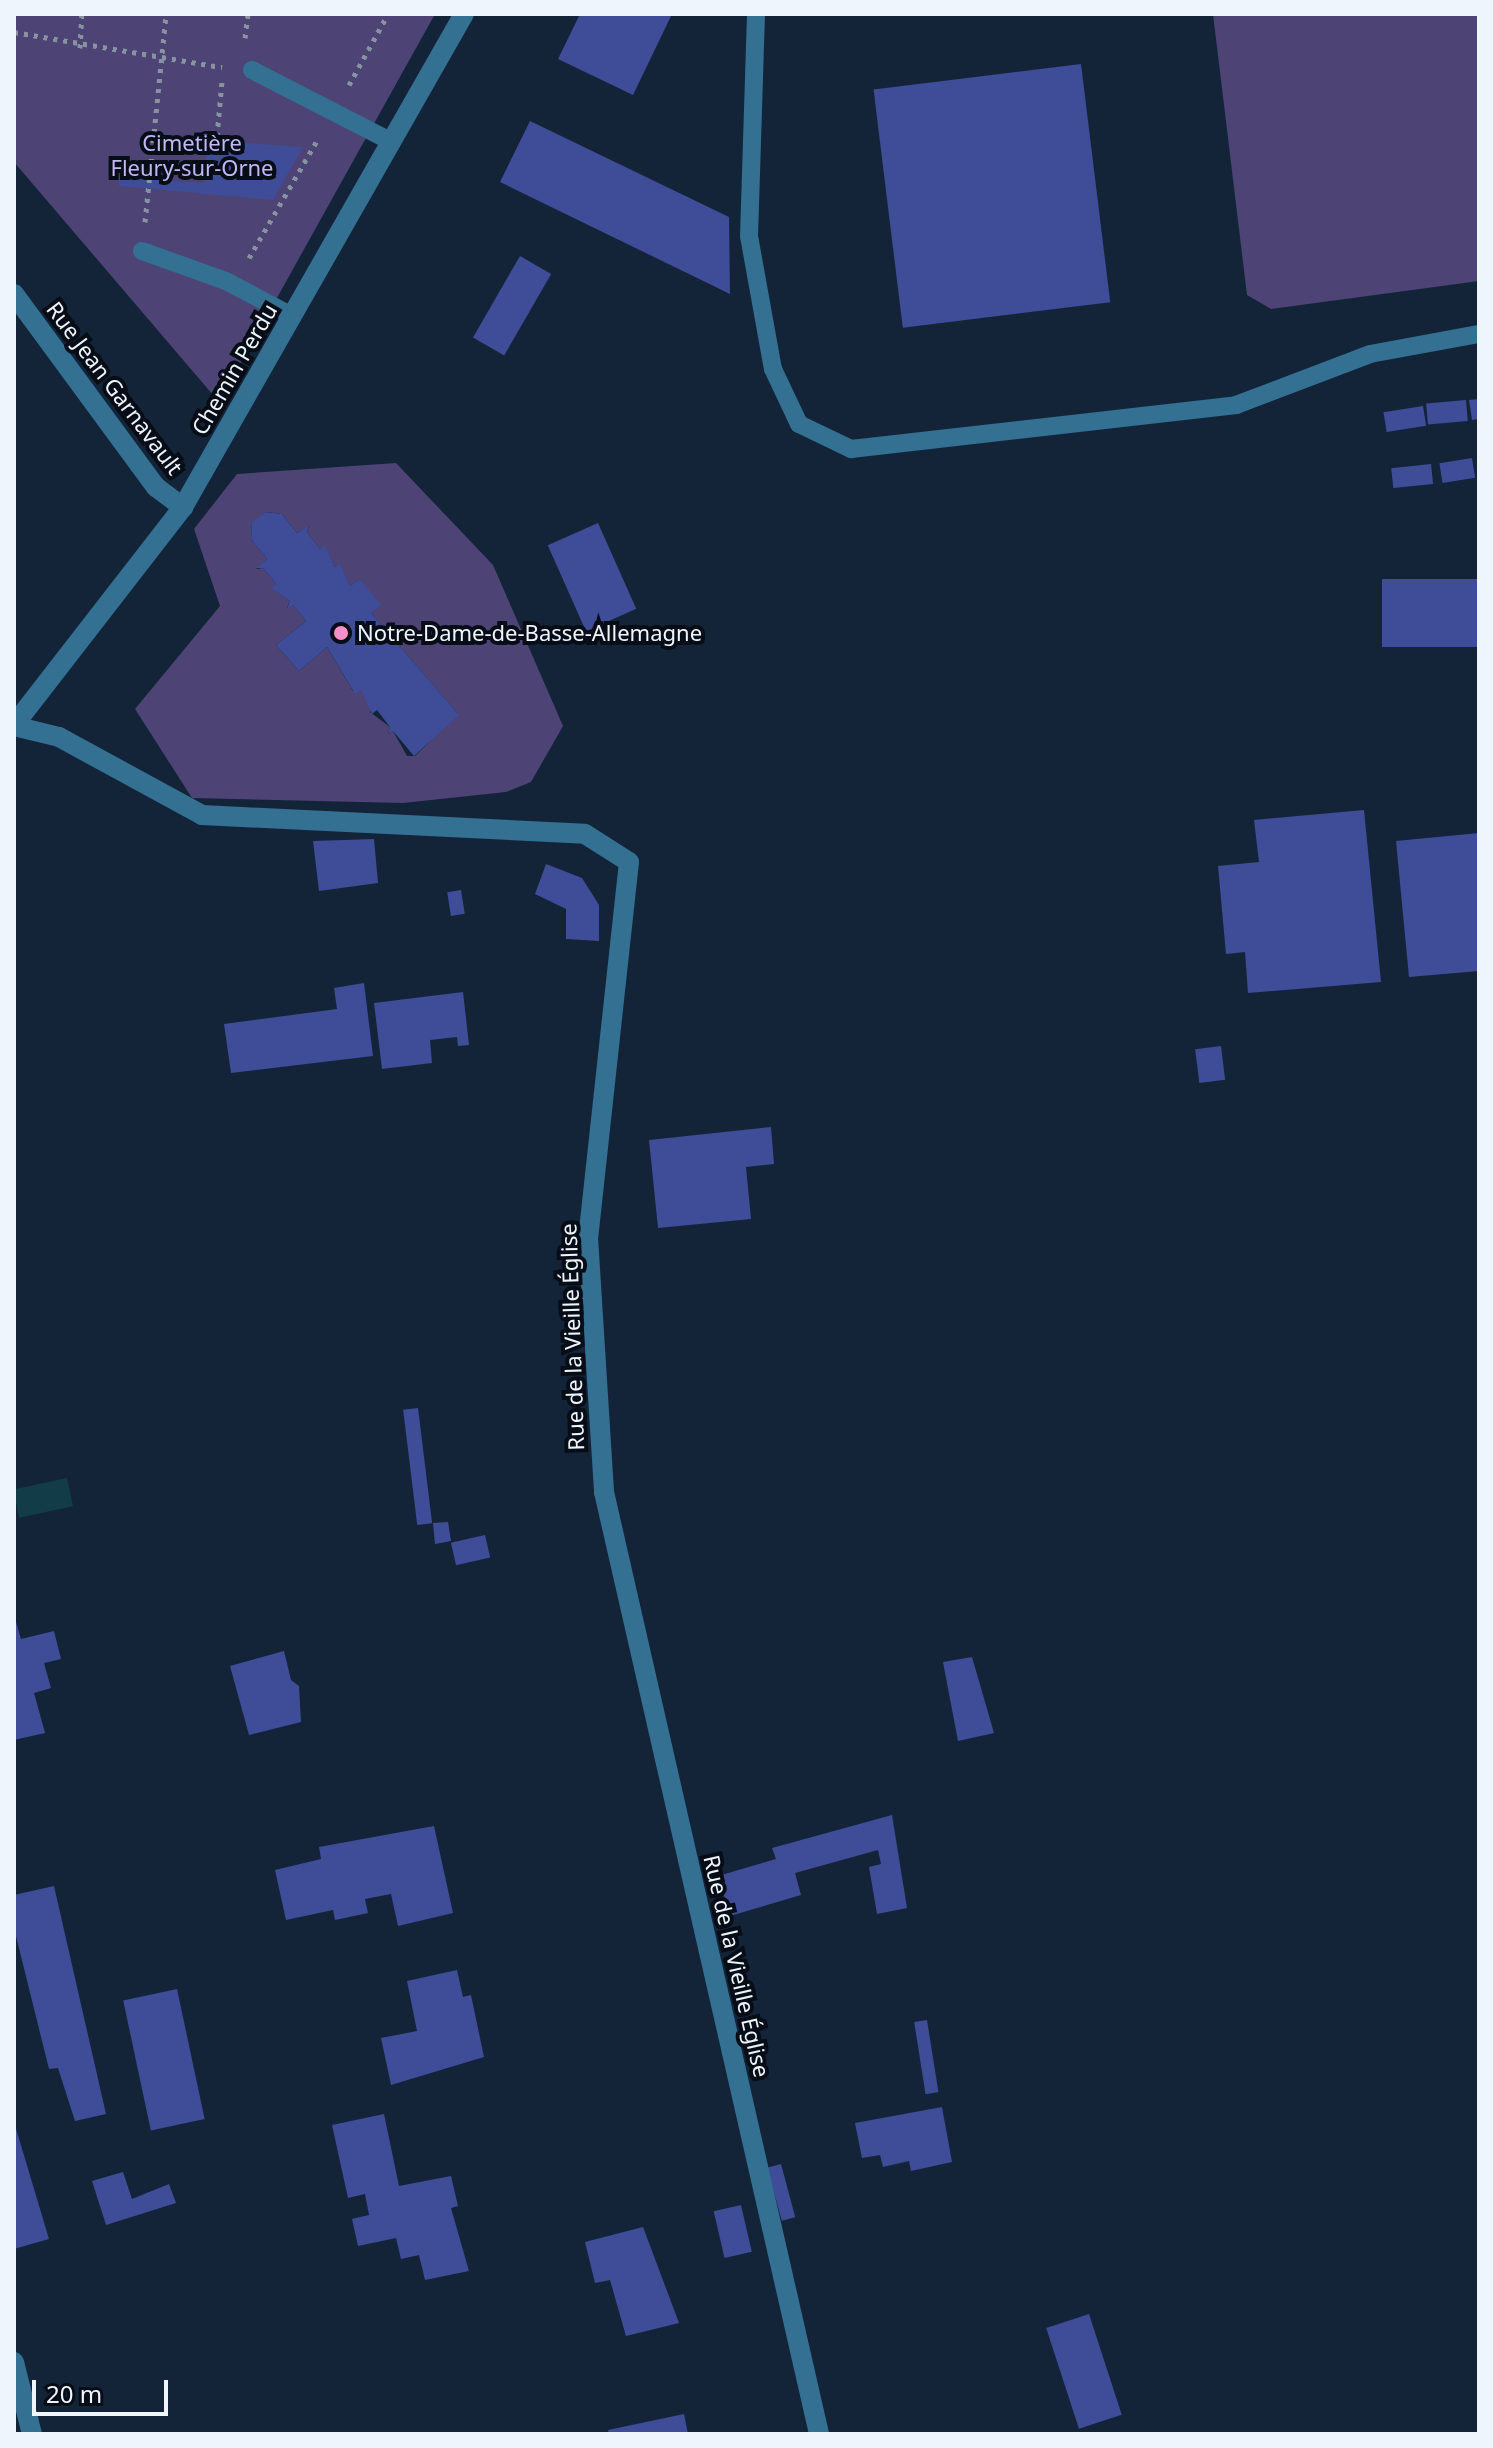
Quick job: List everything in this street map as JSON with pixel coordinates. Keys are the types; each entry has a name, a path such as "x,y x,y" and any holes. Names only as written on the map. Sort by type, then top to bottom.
{"street":[{"name":"Chemin Perdu","path":"14,726 183,507 464,14"},
{"name":"Rue Jean Garnavault","path":"14,294 156,487 183,507"},
{"name":"Rue de la Vieille Église","path":"14,726 59,737 202,815 585,834 629,862 588,1237 604,1492 819,2434"},
{"path":"14,2362 32,2434"}],"lane":[{"path":"756,14 749,236 773,369 799,424 851,449 1236,405 1370,354 1479,334"},
{"path":"252,70 335,109 392,142"},
{"path":"142,251 226,281 292,316"}],"path":[{"path":"80,48 82,14"},
{"path":"142,251 166,14"},
{"path":"226,281 247,262 388,14"},
{"path":"14,32 80,48 163,62 252,70"}],"green space":[{"name":"Cimetière Fleury-sur-Orne","path":"14,14 435,14 219,402 14,162"},
{"path":"1213,14 1479,14 1479,281 1271,309 1247,295"},
{"path":"396,463 493,565 563,726 531,782 506,792 403,803 192,798 135,709 220,606 194,529 237,474","holes":["266,512 282,514 297,533 309,526 307,532 320,549 325,546 335,567 340,564 350,586 360,579 371,613 458,714 415,756 407,756 393,731 388,734 390,727 370,712 374,707 361,690 353,691 327,647 299,671 276,645 306,621 293,605 287,608 290,601 272,588 276,584 263,568 256,569 267,559 251,539 252,523"]}],"water":[{"path":"67,1478 73,1506 19,1518 14,1489"}],"building":[{"path":"580,14 672,14 633,95 558,59"},
{"path":"1081,64 1110,302 903,328 874,89"},
{"path":"530,121 729,217 730,294 500,182"},
{"path":"207,140 303,147 273,200 119,186 119,176 204,183"},
{"path":"520,256 551,274 504,355 473,337"},
{"path":"1479,399 1479,419 1472,420 1469,400"},
{"path":"1466,400 1468,421 1428,424 1426,403"},
{"path":"1423,406 1426,426 1387,432 1383,412"},
{"path":"1472,458 1475,478 1443,483 1439,463"},
{"path":"1431,464 1433,484 1393,488 1391,468"},
{"name":"Notre-Dame-de-Basse-Allemagne","path":"266,512 282,514 297,533 309,525 307,532 320,549 325,545 335,567 340,563 350,586 360,579 381,605 371,613 459,715 414,756 393,731 388,734 390,727 377,710 372,714 361,690 355,694 327,647 299,671 276,645 306,621 293,605 287,609 290,601 271,588 276,584 263,568 256,568 267,559 251,539 252,522"},
{"path":"598,523 636,609 586,631 548,545"},
{"path":"1382,579 1479,579 1479,647 1382,647"},
{"path":"1364,810 1381,982 1248,993 1245,952 1226,954 1218,866 1259,862 1254,820"},
{"path":"1479,833 1479,971 1409,977 1396,841"},
{"path":"374,839 378,883 319,891 313,841"},
{"path":"546,864 582,878 599,905 599,941 566,939 566,909 535,894"},
{"path":"461,890 465,914 451,916 447,892"},
{"path":"364,983 373,1056 231,1073 224,1024 337,1009 334,988"},
{"path":"463,992 469,1045 458,1046 457,1037 430,1040 432,1063 382,1069 374,1003"},
{"path":"1221,1046 1225,1080 1199,1083 1195,1049"},
{"path":"771,1127 774,1164 746,1167 751,1219 658,1228 649,1140"},
{"path":"418,1408 432,1523 417,1525 403,1410"},
{"path":"448,1522 451,1541 435,1544 433,1523"},
{"path":"485,1535 490,1557 456,1565 451,1543"},
{"path":"14,1615 21,1639 54,1631 61,1659 44,1663 51,1688 34,1693 45,1733 14,1740"},
{"path":"284,1651 291,1680 299,1686 301,1722 249,1735 230,1666"},
{"path":"972,1657 994,1733 958,1741 943,1662"},
{"path":"892,1815 907,1908 877,1914 869,1867 881,1864 878,1850 795,1873 801,1895 730,1916 718,1876 776,1859 772,1848"},
{"path":"434,1826 453,1913 398,1926 391,1894 365,1899 368,1913 335,1920 333,1910 286,1920 275,1870 321,1859 319,1847"},
{"path":"54,1886 106,2114 75,2121 58,2068 49,2069 14,1928 14,1895"},
{"path":"457,1970 463,1997 471,1995 484,2057 391,2085 381,2038 417,2031 407,1981"},
{"path":"177,1989 205,2119 151,2131 123,2000"},
{"path":"927,2020 938,2092 926,2094 914,2022"},
{"path":"942,2107 952,2162 911,2171 909,2161 883,2167 880,2155 862,2158 855,2123"},
{"path":"384,2114 399,2186 451,2176 458,2206 451,2208 469,2271 425,2280 419,2255 401,2259 396,2238 358,2246 352,2219 369,2215 365,2194 348,2198 332,2125"},
{"path":"14,2122 49,2239 14,2249"},
{"path":"781,2164 795,2217 782,2221 767,2168"},
{"path":"123,2172 132,2199 169,2184 176,2203 106,2225 92,2181"},
{"path":"741,2205 752,2252 725,2258 714,2211"},
{"path":"643,2227 679,2323 626,2336 610,2280 595,2283 585,2242"},
{"path":"1089,2314 1122,2415 1079,2429 1046,2328"},
{"path":"684,2414 688,2434 609,2434 608,2430"}],"place":[{"name":"Notre-Dame-de-Basse-Allemagne","path":"341,633"}]}
